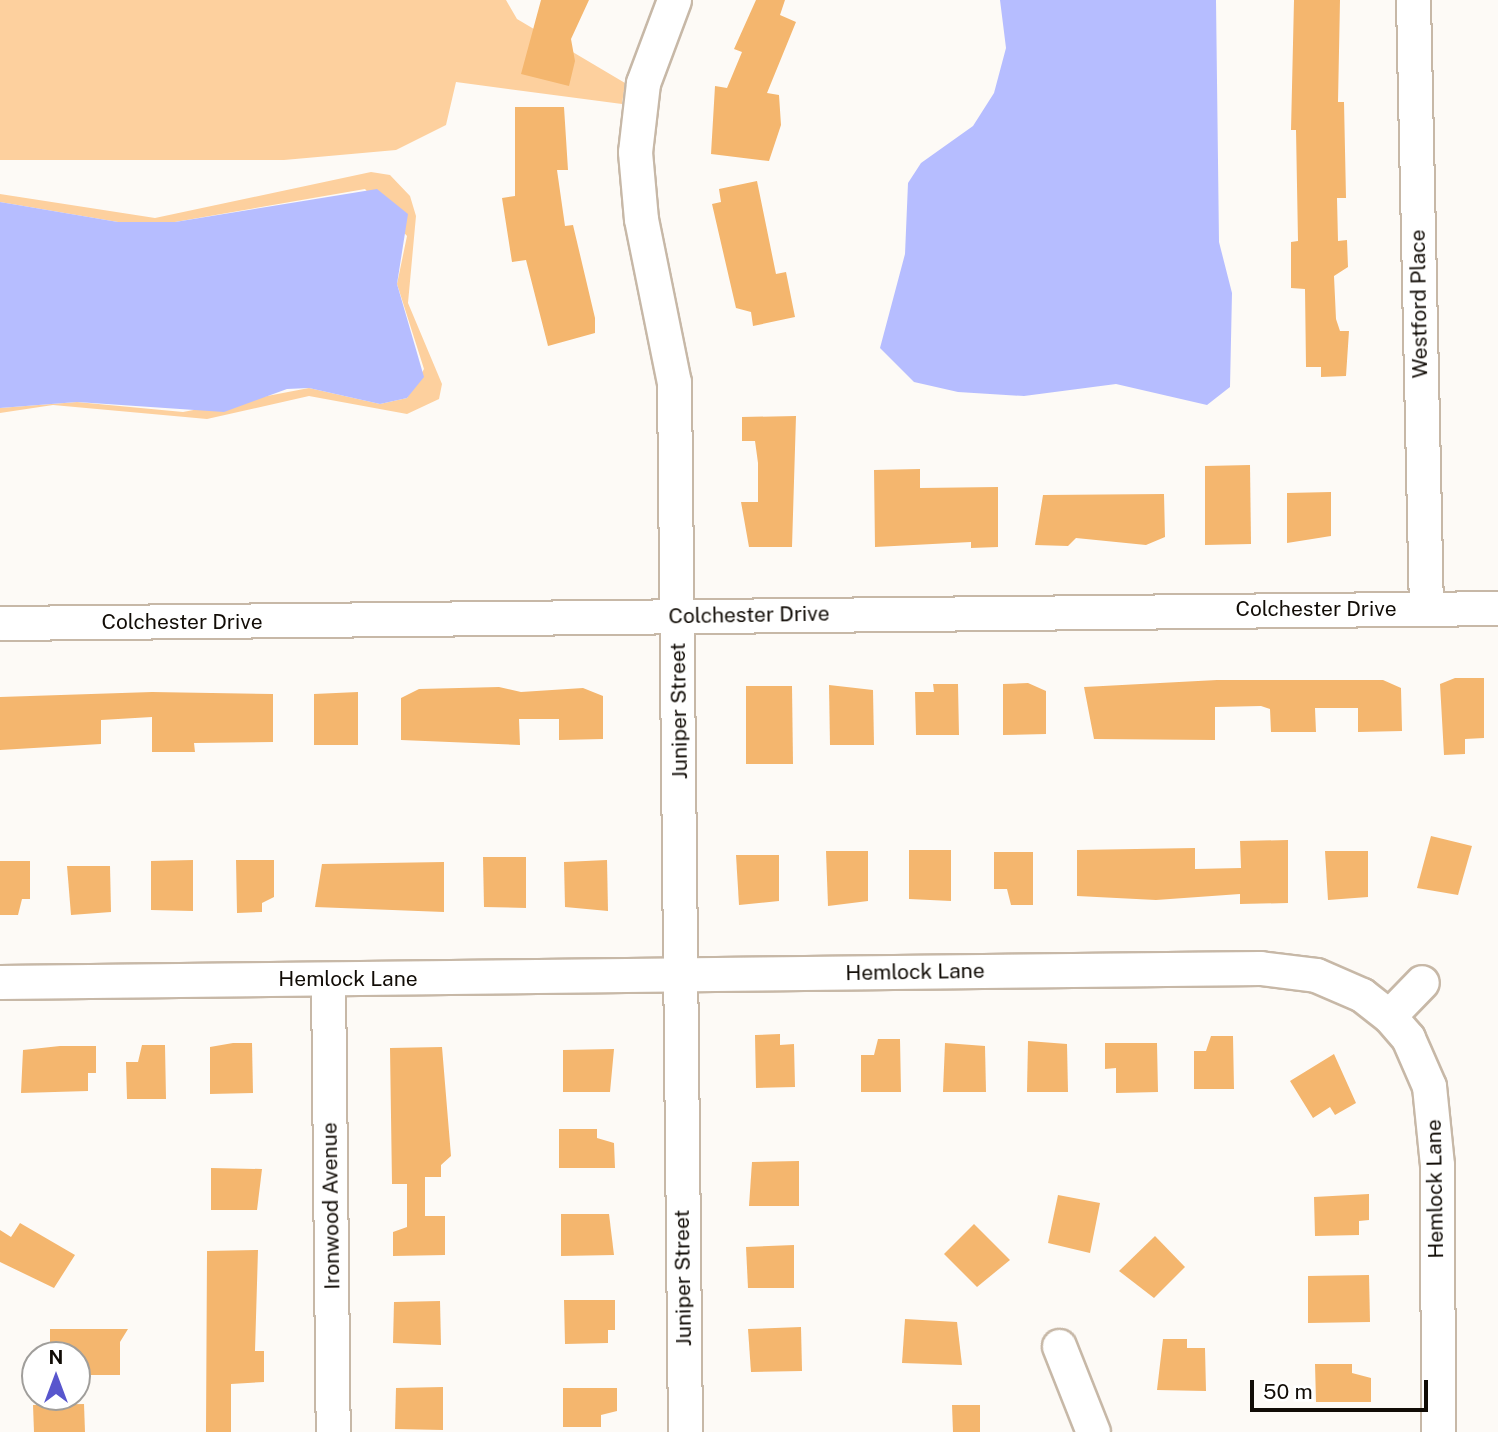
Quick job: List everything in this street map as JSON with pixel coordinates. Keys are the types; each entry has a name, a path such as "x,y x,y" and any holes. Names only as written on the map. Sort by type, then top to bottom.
{"street":[{"name":"Juniper Street","path":"674,0 643,83 635,152 641,219 674,382 685,1432"},
{"name":"Westford Place","path":"1413,0 1426,608"},
{"name":"Colchester Drive","path":"0,623 1498,608"},
{"name":"Hemlock Lane","path":"0,982 1278,969 1341,984 1389,1016 1421,1063 1433,1106 1438,1432"},
{"name":"Ironwood Avenue","path":"328,979 333,1432"},
{"path":"1389,1016 1422,982"},
{"path":"1059,1346 1093,1432"}],"shaded area":[{"path":"0,0 506,0 517,19 625,83 622,104 456,82 446,125 396,150 284,160 0,160"},
{"path":"371,172 390,175 410,196 416,216 408,303 442,384 439,399 407,414 309,396 207,419 53,405 0,413 0,408 77,402 183,412 309,388 380,404 407,398 424,369 397,284 407,236 365,189 175,222 118,222 0,202 0,194 155,218"}],"water":[{"path":"1000,0 1216,0 1219,242 1232,293 1230,387 1207,405 1116,384 1024,396 958,392 914,382 880,348 905,254 908,183 921,163 973,126 994,93 1006,48"},
{"path":"377,189 408,214 397,284 424,377 407,398 380,404 309,388 287,389 224,412 77,402 0,408 0,202 118,222 175,222"}],"building":[{"path":"541,0 589,0 571,39 575,61 569,86 521,74"},
{"path":"756,0 785,0 780,15 796,22 767,93 779,95 781,125 769,161 711,154 715,86 727,88 742,52 734,49"},
{"path":"1294,0 1340,0 1338,102 1344,102 1346,198 1337,198 1338,241 1347,240 1348,267 1334,276 1336,319 1340,331 1349,331 1346,376 1321,377 1321,367 1306,367 1305,289 1291,288 1291,242 1298,241 1296,130 1291,130"},
{"path":"515,107 564,107 568,170 557,170 565,226 573,225 595,318 595,333 548,346 526,260 512,262 502,198 515,196"},
{"path":"757,181 776,274 786,272 795,317 753,326 751,312 736,308 712,204 721,202 719,189"},
{"path":"796,416 792,547 749,547 741,502 758,502 758,463 755,441 742,441 742,417"},
{"path":"1250,465 1251,544 1205,545 1205,466"},
{"path":"920,469 920,488 998,487 998,547 971,548 971,542 875,547 874,470"},
{"path":"1331,492 1331,536 1287,543 1287,493"},
{"path":"1164,494 1165,537 1146,545 1076,538 1068,546 1035,545 1043,495"},
{"path":"1455,678 1484,678 1484,738 1465,739 1465,754 1444,755 1440,684"},
{"path":"1217,680 1383,680 1401,688 1402,731 1358,732 1358,708 1315,708 1316,732 1271,732 1270,709 1261,706 1215,707 1215,740 1094,739 1084,687"},
{"path":"1028,683 1046,691 1046,734 1003,735 1003,684"},
{"path":"933,684 958,684 959,735 916,735 915,692 934,692"},
{"path":"829,685 873,690 874,745 830,745"},
{"path":"746,686 792,686 793,764 746,764"},
{"path":"499,687 521,692 583,688 603,696 603,739 559,740 559,719 519,719 520,745 401,740 401,698 419,689"},
{"path":"152,692 273,694 273,742 194,743 195,752 152,752 152,717 101,720 101,744 0,750 0,697"},
{"path":"358,692 358,745 314,745 314,694"},
{"path":"1431,836 1472,846 1458,895 1417,888"},
{"path":"1288,840 1288,903 1240,904 1240,894 1156,900 1077,896 1077,850 1195,848 1195,869 1241,868 1240,841"},
{"path":"909,850 951,850 951,901 909,899"},
{"path":"826,851 868,851 868,901 828,906"},
{"path":"1325,851 1368,851 1368,897 1328,900"},
{"path":"994,852 1033,852 1033,905 1011,905 1007,889 994,889"},
{"path":"736,855 779,855 779,901 739,905"},
{"path":"483,857 526,857 526,908 484,907"},
{"path":"193,860 193,911 151,910 151,861"},
{"path":"236,860 274,860 274,897 262,903 262,912 237,913"},
{"path":"607,860 608,911 565,907 564,862"},
{"path":"0,861 30,861 30,899 22,899 18,915 0,915"},
{"path":"444,862 444,912 315,907 322,864"},
{"path":"67,866 110,866 111,912 71,915"},
{"path":"780,1034 780,1045 794,1044 795,1087 756,1088 755,1035"},
{"path":"1211,1036 1233,1036 1234,1089 1194,1089 1194,1051 1206,1051"},
{"path":"878,1039 900,1039 901,1092 861,1092 861,1055 874,1055"},
{"path":"1028,1041 1067,1044 1068,1092 1027,1092"},
{"path":"252,1043 253,1093 210,1094 210,1047"},
{"path":"945,1043 985,1046 986,1092 943,1092"},
{"path":"1105,1043 1157,1043 1158,1092 1116,1093 1116,1068 1105,1069"},
{"path":"142,1045 165,1045 166,1099 127,1099 126,1062 138,1062"},
{"path":"96,1046 96,1073 88,1073 88,1091 21,1093 23,1050"},
{"path":"442,1047 451,1156 441,1165 441,1177 425,1177 425,1216 445,1216 445,1255 393,1256 393,1232 407,1227 407,1184 392,1184 390,1048"},
{"path":"614,1049 610,1092 563,1092 563,1050"},
{"path":"1334,1054 1356,1103 1335,1115 1330,1107 1313,1118 1290,1081"},
{"path":"559,1129 597,1129 597,1138 614,1143 615,1168 559,1168"},
{"path":"799,1161 799,1206 749,1206 752,1162"},
{"path":"211,1168 262,1169 257,1210 211,1210"},
{"path":"1369,1194 1369,1220 1359,1221 1359,1235 1315,1236 1314,1197"},
{"path":"1058,1195 1100,1203 1090,1253 1048,1243"},
{"path":"561,1214 609,1214 614,1255 561,1256"},
{"path":"20,1223 75,1255 54,1288 0,1262 0,1230 11,1237"},
{"path":"974,1224 1010,1260 977,1287 944,1254"},
{"path":"1155,1236 1185,1267 1154,1298 1119,1271"},
{"path":"794,1245 794,1288 748,1288 746,1247"},
{"path":"258,1250 255,1351 264,1351 264,1382 231,1384 231,1432 206,1432 207,1251"},
{"path":"1369,1275 1370,1322 1308,1323 1308,1276"},
{"path":"564,1300 615,1300 615,1330 608,1330 608,1343 565,1344"},
{"path":"440,1301 441,1345 393,1343 394,1302"},
{"path":"905,1319 957,1322 962,1365 902,1363"},
{"path":"801,1327 802,1371 751,1372 748,1329"},
{"path":"50,1329 128,1329 120,1342 120,1375 91,1375 91,1341 50,1341"},
{"path":"1163,1339 1187,1339 1187,1348 1205,1348 1206,1391 1157,1390"},
{"path":"1315,1364 1352,1364 1352,1373 1371,1378 1371,1402 1316,1402"},
{"path":"443,1387 443,1430 395,1429 396,1388"},
{"path":"563,1388 617,1388 617,1411 601,1415 601,1427 563,1427"},
{"path":"952,1405 980,1405 980,1432 953,1432"},
{"path":"33,1411 84,1411 85,1432 34,1432"}]}
